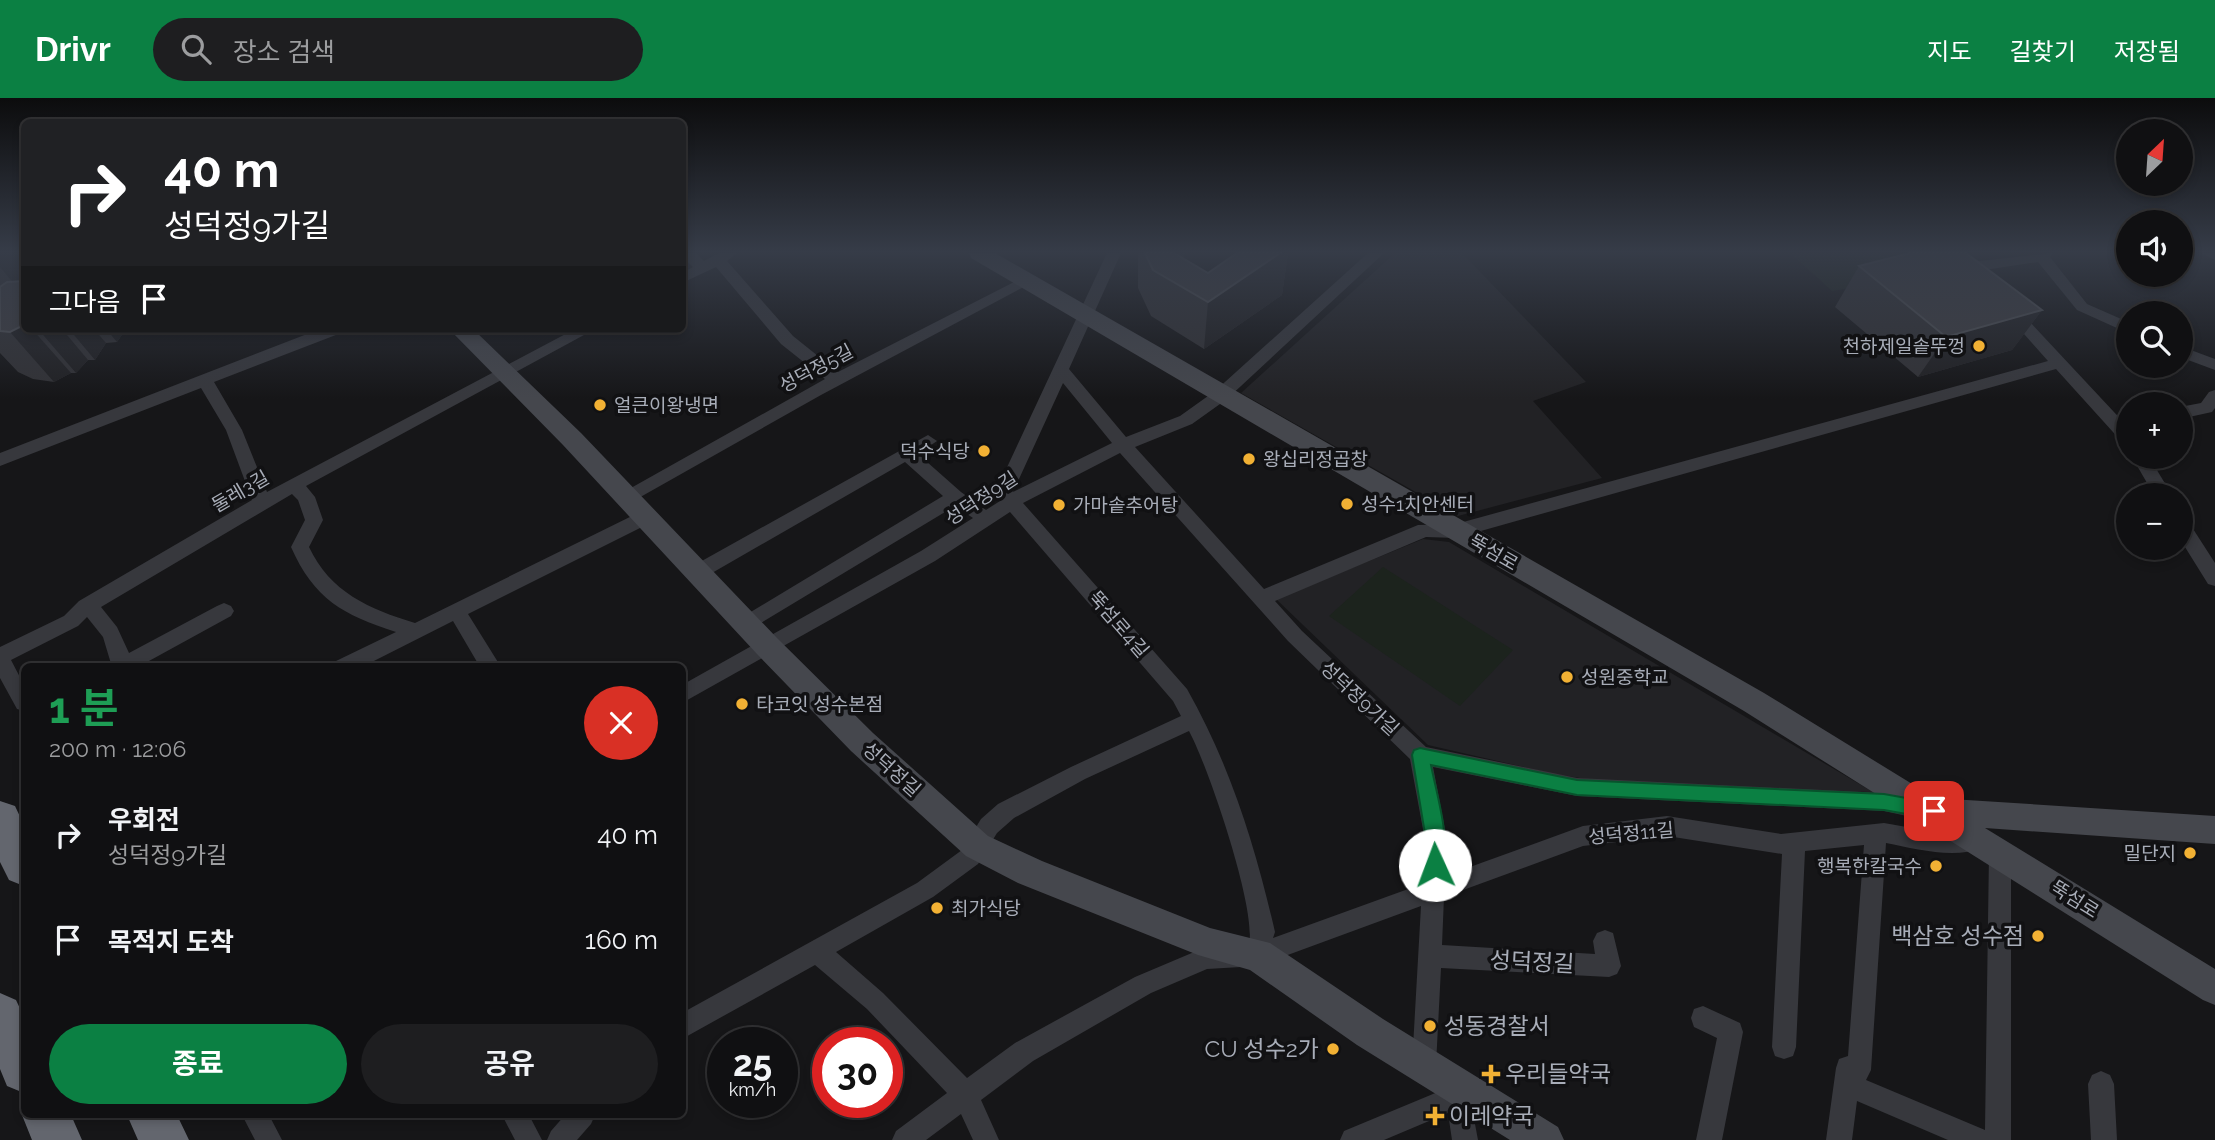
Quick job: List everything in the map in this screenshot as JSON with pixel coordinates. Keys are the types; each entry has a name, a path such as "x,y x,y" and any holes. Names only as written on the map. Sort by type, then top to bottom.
{"highway":[{"path":"0,819 21,860"},
{"path":"0,1016 21,1062"},
{"path":"47,1118 57,1140"},
{"path":"153,1118 164,1140"}],"street":[{"path":"753,302 787,340 836,380"},
{"name":"성덕정5길","path":"351,663 457,612 637,507 836,380 987,302"},
{"name":"뚝섬로","path":"1063,302 1754,702 1934,811 2215,988"},
{"path":"1013,502 1004,494 1091,302"},
{"path":"1221,395 1324,302"},
{"path":"2003,302 2059,363 2116,416"},
{"path":"2078,302 2082,307 2116,323"},
{"path":"3,455 325,333"},
{"name":"성덕정길","path":"464,333 506,371 862,742 977,846 1030,872 1210,944 1258,955 1458,1090 1545,1140"},
{"name":"둘레3길","path":"0,658 71,621 86,606 294,484 579,333"},
{"path":"2193,356 2215,365"},
{"path":"1263,598 1424,530 1456,531 2059,363"},
{"name":"성덕정9가길","path":"1060,369 1123,445 1295,636 1420,755"},
{"path":"204,379 234,430 262,502"},
{"name":"성덕정9길","path":"757,635 928,556 1013,502 1123,445 1186,420 1221,395"},
{"path":"2193,410 2206,408 2215,396"},
{"path":"698,572 928,441"},
{"path":"906,453 955,497 987,519"},
{"path":"294,484 306,497 314,520 300,547 305,562 330,595 376,619 417,631"},
{"path":"686,692 757,635 955,497"},
{"name":"뚝섬로4길","path":"1013,502 1180,695 1195,719 1230,807 1253,886 1263,932 1258,955"},
{"path":"2193,544 2215,579"},
{"path":"86,606 105,623 116,643 121,663"},
{"path":"128,663 224,611"},
{"path":"457,612 489,663"},
{"path":"0,658 21,697"},
{"path":"686,1025 925,890 955,870 970,857 995,820 1006,811 1195,719"},
{"path":"1424,1065 1436,840 1420,755 1577,787 1884,802 1934,811"},
{"name":"뚝섬로","path":"1934,811 2215,830"},
{"name":"성덕정11길","path":"905,1140 965,1094 1057,1031 1143,985 1206,958 1258,955 1583,836 1667,826 1781,844 1876,834 1991,847"},
{"path":"1839,1140 1848,1068 1859,1070 1876,834"},
{"path":"1784,1047 1794,842"},
{"path":"1991,847 1998,1140"},
{"name":"성덕정길","path":"1430,956 1609,966 1605,941"},
{"path":"816,950 875,1001 965,1094 986,1140"},
{"path":"1703,1018 1731,1032 1709,1140"},
{"path":"1846,1084 1979,1140"},
{"path":"2101,1084 2104,1140"},
{"path":"1353,1140 1458,1090 1465,1140"},
{"path":"257,1118 269,1140"},
{"path":"517,1118 529,1140"},
{"path":"560,1140 579,1118"}],"shaded area":[{"path":"1342,302 1509,302 1586,382 1533,401 1602,478 1458,516 1241,393"},
{"path":"1423,539 1449,542 1873,792 1638,787 1554,774 1428,745 1276,599"},
{"path":"1383,567 1513,650 1460,706 1329,616"}],"building":[{"path":"0,302 21,302 21,326 10,332 0,331"},
{"path":"1903,302 2031,302 2042,310 1946,337"}],"place":[{"name":"천하제일솥뚜껑","path":"1979,346"},
{"name":"얼큰이왕냉면","path":"600,405"},
{"name":"덕수식당","path":"984,451"},
{"name":"왕십리정곱창","path":"1249,459"},
{"name":"성수1치안센터","path":"1347,504"},
{"name":"가마솥추어탕","path":"1059,505"},
{"name":"성원중학교","path":"1567,677"},
{"name":"타코잇 성수본점","path":"742,704"},
{"name":"밀단지","path":"2190,853"},
{"name":"행복한칼국수","path":"1936,866"},
{"name":"최가식당","path":"937,908"},
{"name":"백삼호 성수점","path":"2038,936"},
{"name":"성동경찰서","path":"1430,1026"},
{"name":"CU 성수2가","path":"1333,1049"},
{"name":"우리들약국","path":"1491,1074"},
{"name":"이레약국","path":"1435,1116"}],"route":[{"path":"1435,865 1436,840 1420,755 1577,787 1615,791 1884,802 1934,811"}]}
